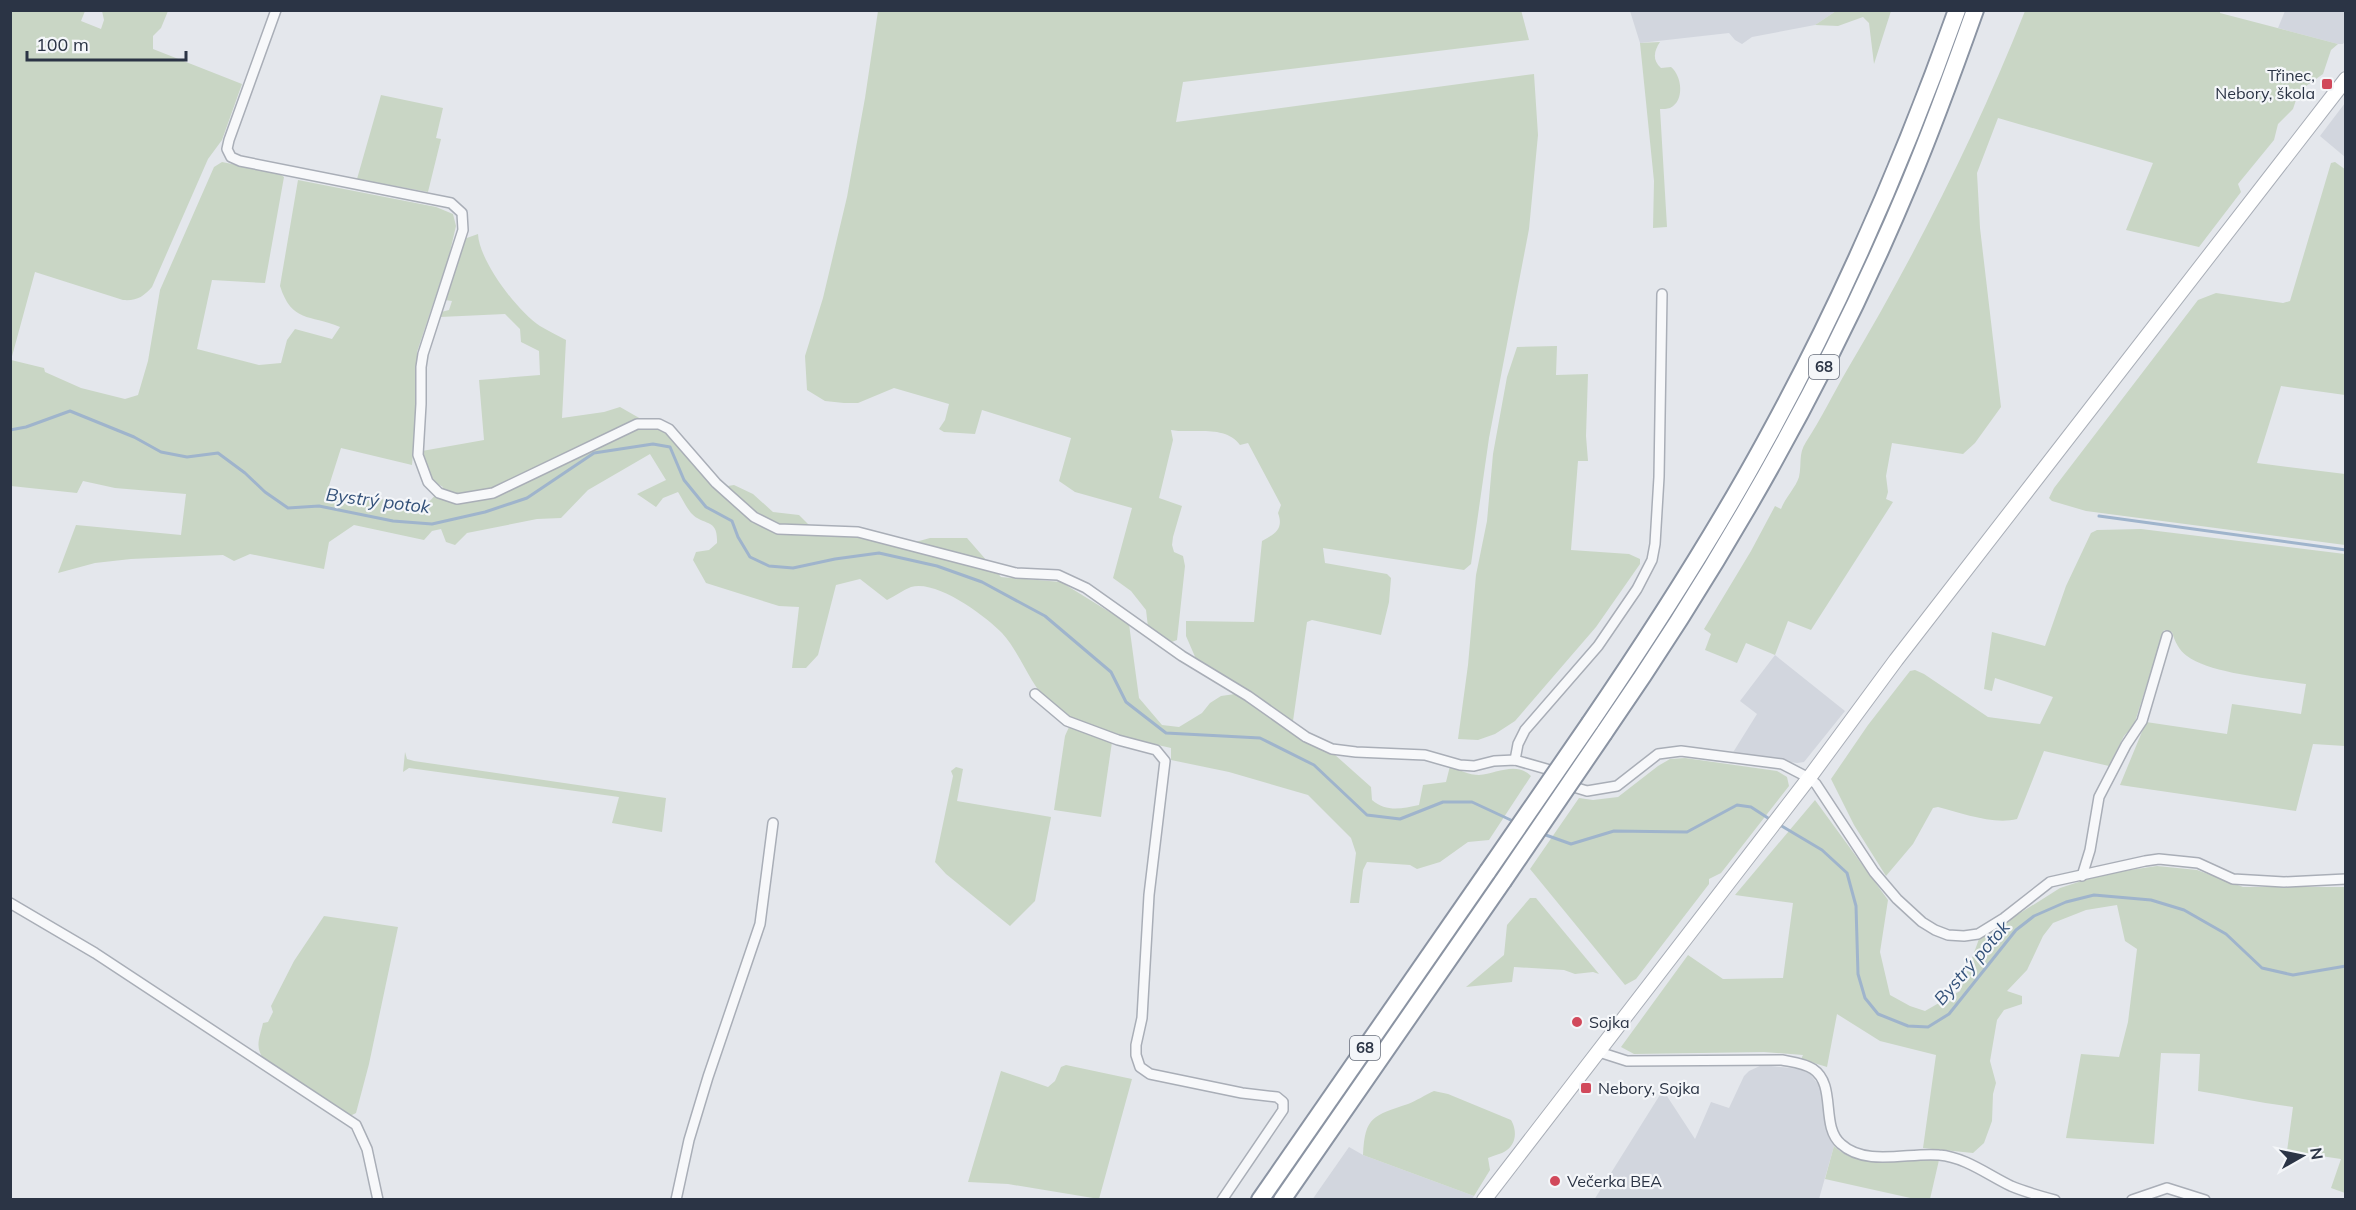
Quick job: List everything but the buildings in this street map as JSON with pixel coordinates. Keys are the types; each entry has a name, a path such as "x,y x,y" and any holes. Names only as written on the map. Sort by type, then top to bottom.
{"highway":[{"name":"68","path":"1282,1200 1503,881 1597,728 1765,442 1810,356 1892,178 1957,10"},
{"name":"68","path":"1260,1200 1488,871 1597,728 1711,570 1779,452 1826,363 1909,184 1975,10"}],"main road":[{"path":"1484,1200 1809,778 1896,660 2346,79"}],"street":[{"path":"276,10 229,140 227,149 231,157 240,161 451,202 462,213 463,230 423,354 421,368 422,404 418,455 428,482 439,494 457,499 494,493 637,424 659,424 669,429 716,483 754,517 778,529 858,532 1016,573 1058,574 1086,588 1182,656 1248,696 1306,737 1332,749 1425,755 1460,765 1474,766 1494,761 1515,760 1550,770 1577,788 1587,791 1617,786 1658,754 1681,751 1782,764 1816,784 1874,872 1897,899 1935,930 1948,935 1978,934 2004,918 2050,882 2159,859 2198,863 2233,879 2284,882 2346,879"},
{"path":"1515,760 1518,744 1525,730 1598,646 1636,590 1652,560 1659,477 1662,294"},
{"path":"2082,876 2091,850 2099,797 2126,745 2142,721 2167,636"},
{"path":"1035,694 1066,721 1118,740 1156,750 1165,761 1149,895 1142,1018 1136,1044 1136,1055 1140,1067 1150,1074 1242,1093 1277,1096 1283,1102 1283,1110 1222,1200"},
{"path":"676,1200 689,1140 760,924 773,823"},
{"path":"10,903 94,953 356,1125 368,1149 378,1200"},
{"path":"1599,1052 1627,1062 1782,1060 1802,1064 1815,1070 1826,1091 1832,1132 1840,1144 1851,1151 1874,1156 1939,1155 1953,1157 2012,1186 2055,1200"},
{"path":"2132,1200 2167,1188 2205,1200"}],"shaded area":[{"path":"1630,11 1836,11 1815,25 1752,37 1742,44 1729,33 1640,43"},
{"path":"2285,11 2345,11 2345,41 2343,44 2338,44 2278,28"},
{"path":"2345,103 2345,157 2320,136"},
{"path":"1775,655 1845,711 1804,762 1732,754 1757,714 1740,701"},
{"path":"1762,1065 1800,1069 1810,1074 1824,1096 1828,1134 1834,1146 1819,1199 1594,1200 1663,1090 1695,1139 1711,1102 1729,1108 1744,1076"},
{"path":"1349,1147 1363,1155 1474,1196 1471,1200 1312,1200"}],"green space":[{"path":"1521,10 1529,40 1183,82 1176,122 1534,74 1538,135 1529,229 1489,438 1471,564 1464,570 1323,548 1325,563 1387,574 1391,578 1389,602 1381,635 1312,620 1307,622 1293,721 1196,659 1186,636 1186,621 1254,622 1262,541 1279,527 1278,513 1281,505 1248,443 1240,445 1234,438 1217,432 1171,430 1173,440 1159,498 1182,506 1172,545 1174,552 1183,556 1185,566 1177,640 1169,643 1148,627 1146,610 1131,591 1113,578 1132,508 1075,492 1059,481 1071,438 982,410 975,434 944,432 939,429 945,420 949,404 894,388 858,403 825,401 807,390 805,356 823,298 847,197 878,11"},
{"path":"10,11 85,11 81,21 101,29 104,20 102,11 168,11 161,28 153,36 153,49 242,84 222,140 208,159 152,287 139,298 123,300 35,272 11,360 44,368 45,372 81,388 125,399 138,395 148,361 160,290 214,167 222,162 278,173 284,177 265,283 212,280 197,349 259,365 281,363 287,340 295,329 332,339 340,327 296,312 285,298 280,286 298,180 436,207 453,214 456,226 449,256 417,352 417,406 412,465 341,448 327,492 426,505 443,487 427,473 422,451 484,440 479,380 540,375 539,351 521,342 520,329 505,314 440,317 441,312 449,310 452,301 445,300 464,239 478,234 485,258 511,298 540,326 566,340 562,418 604,412 620,407 669,435 715,488 734,485 753,494 773,512 799,515 819,535 858,535 901,546 930,538 967,538 1001,577 1061,582 1129,624 1139,698 1162,725 1179,727 1202,713 1210,703 1221,696 1235,694 1306,741 1334,754 1371,787 1372,800 1388,808 1419,805 1423,785 1446,782 1450,766 1475,775 1519,769 1531,776 1489,840 1468,842 1440,862 1417,869 1410,865 1367,862 1363,870 1359,903 1350,903 1356,853 1351,838 1308,795 1229,772 1171,760 1171,748 1108,732 1062,713 1044,697 1002,633 973,609 934,588 911,587 887,600 860,579 836,585 818,655 806,668 792,668 799,607 779,606 706,583 693,560 696,552 709,550 717,543 715,529 691,513 678,492 663,498 656,507 637,494 666,480 650,454 588,490 561,518 537,519 467,533 455,545 446,542 441,529 432,531 424,540 354,525 329,542 324,569 250,554 234,561 223,555 131,559 95,563 58,573 76,525 181,535 186,494 115,488 83,481 77,493 11,486"},
{"path":"1836,11 1891,11 1874,64 1869,23 1863,17 1838,26 1815,25"},
{"path":"2025,11 2220,11 2220,13 2338,44 2331,50 2323,74 2299,91 2293,109 2278,124 2274,140 2238,184 2241,192 2199,247 2126,230 2153,163 1998,118 1977,173 1980,228 2001,407 1975,443 1963,454 1892,443 1886,476 1888,492 1886,499 1893,502 1811,630 1788,621 1775,655 1746,643 1737,663 1705,650 1711,634 1704,629 1775,506 1781,509 1798,481 1804,446 1897,283 1943,194 1986,103"},
{"path":"1660,42 1655,52 1656,62 1661,68 1671,67 1675,71 1678,76 1680,94 1675,105 1660,109 1667,227 1653,228 1654,181 1640,43"},
{"path":"381,95 443,108 436,138 441,139 428,192 357,179"},
{"path":"2335,162 2346,170 2345,395 2281,386 2257,463 2345,474 2345,545 2086,511 2052,501 2049,498 2054,488 2198,300 2216,293 2283,303 2290,301 2331,163"},
{"path":"1557,346 1556,375 1588,374 1586,436 1588,461 1578,461 1571,550 1629,554 1640,559 1640,564 1596,627 1515,721 1495,734 1478,740 1458,739 1468,665 1476,575 1487,521 1493,454 1507,377 1517,347"},
{"path":"2141,529 2345,554 2345,746 2313,744 2296,811 2120,785 2146,722 2227,734 2232,704 2301,714 2306,684 2244,675 2211,667 2187,656 2176,642 2172,632 2164,630 2134,725 2124,736 2109,766 2044,751 2017,819 1988,819 1938,807 1933,808 1913,844 1886,876 1854,825 1831,779 1868,725 1910,671 1915,670 1988,717 2040,724 2053,697 1995,678 1992,691 1984,689 1992,632 2045,646 2066,586 2091,533 2097,530"},
{"path":"1069,727 1112,742 1101,817 1054,810 1065,736"},
{"path":"405,752 407,759 414,761 666,798 662,832 612,823 619,797 409,768 403,772"},
{"path":"1685,758 1777,771 1787,777 1789,786 1721,873 1709,879 1709,884 1636,979 1625,985 1530,869 1579,798 1593,800 1618,797 1670,759"},
{"path":"956,767 963,769 957,801 1051,817 1035,901 1010,926 946,874 935,862 953,776 951,771"},
{"path":"1815,800 1888,900 1880,952 1890,995 1925,1011 1960,991 1979,939 2060,888 2103,874 2157,866 2197,870 2243,887 2345,887 2345,1193 2331,1188 2341,1159 2287,1151 2293,1107 2198,1091 2200,1054 2161,1053 2154,1144 2066,1138 2081,1054 2119,1057 2128,1022 2137,949 2125,941 2117,905 2086,910 2053,923 2043,936 2027,970 2007,991 2022,996 2022,1004 2004,1010 1997,1020 1990,1061 1996,1083 1993,1094 1992,1121 1984,1143 1973,1153 1923,1148 1936,1055 1880,1041 1837,1014 1827,1067 1801,1059 1803,1055 1764,1052 1634,1054 1621,1047 1688,955 1723,979 1783,978 1793,903 1735,895"},
{"path":"1530,898 1536,898 1599,974 1593,972 1575,974 1564,970 1514,967 1512,982 1466,987 1504,955 1507,925"},
{"path":"324,916 398,927 369,1064 356,1113 350,1116 264,1059 258,1046 263,1023 268,1022 273,1012 271,1006 294,961"},
{"path":"1066,1065 1132,1079 1099,1199 1008,1184 968,1182 1001,1071 1048,1087 1055,1081 1061,1067"},
{"path":"1434,1091 1448,1094 1511,1120 1513,1125 1515,1134 1513,1143 1502,1153 1488,1158 1490,1170 1474,1196 1363,1155 1366,1132 1373,1119"},
{"path":"1834,1146 1845,1154 1871,1162 1939,1160 1930,1199 1915,1199 1825,1179"}],"waterway":[{"name":"Bystrý potok","path":"10,430 26,427 70,411 134,437 161,452 187,457 218,453 288,508 319,506 393,521 432,524 485,512 527,498 594,453 653,444 670,447 684,480 706,507 732,521 750,557 769,566 793,568 879,553 937,566 982,582 1045,616 1111,672 1126,702 1166,733 1260,738 1314,765 1367,815 1400,819 1443,802 1472,802 1515,822"},
{"path":"2099,516 2346,550"},
{"name":"Bystrý potok","path":"1543,834 1571,844 1614,831 1687,832 1737,805 1751,807 1771,820"},
{"name":"Bystrý potok","path":"1780,825 1822,850 1847,873 1856,906 1858,974 1865,998 1878,1014 1908,1026 1928,1027 1949,1014 2016,930 2034,916 2066,902 2094,895 2151,900 2184,910 2226,934 2262,968 2293,975 2346,966"}],"place":[{"name":"Třinec, Nebory, škola","path":"2327,84"},
{"name":"Sojka","path":"1577,1022"},
{"name":"Nebory, Sojka","path":"1586,1088"},
{"name":"Večerka BEA","path":"1555,1181"}]}
